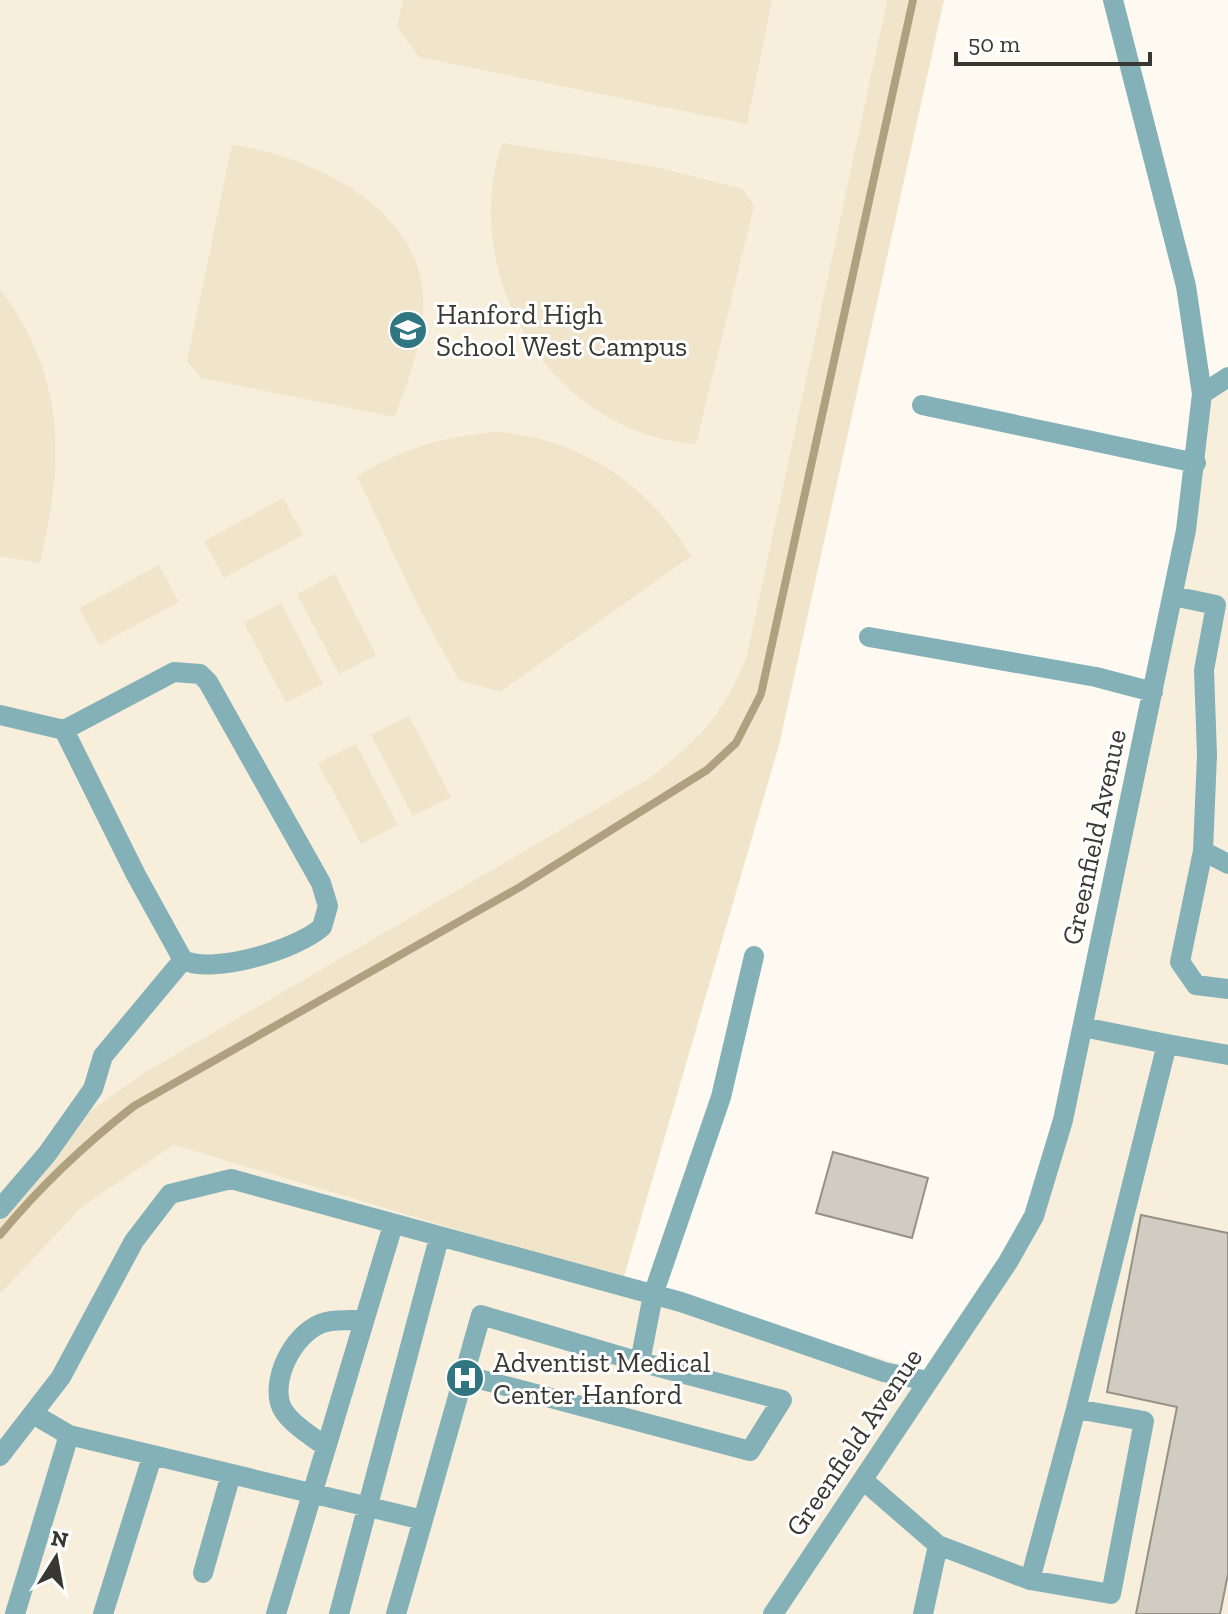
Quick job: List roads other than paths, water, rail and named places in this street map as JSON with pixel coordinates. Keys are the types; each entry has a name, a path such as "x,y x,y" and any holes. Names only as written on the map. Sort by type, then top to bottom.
{"street":[{"name":"Greenfield Avenue","path":"776,1613 1034,1216 1050,1174 1153,692 1196,463 1202,394 1186,286 1113,0"},
{"path":"1202,394 1228,377"},
{"path":"922,405 1196,463"},
{"path":"1173,596 1222,605 1204,670 1207,755 1203,851 1180,962 1196,985 1228,989"},
{"path":"869,637 1096,677 1153,692"},
{"path":"0,715 64,730 174,672 200,674 208,682 321,883 328,914 316,933 240,962 202,966 183,960 136,875 64,730"},
{"path":"1203,851 1228,864"},
{"path":"640,1362 653,1295 721,1097 754,956"},
{"path":"0,1209 47,1154 93,1089 103,1056 183,960"},
{"path":"1083,1027 1228,1055"},
{"path":"1030,1580 1167,1044"},
{"path":"0,1456 61,1377 134,1241 170,1194 231,1179 653,1295 884,1372 928,1381"},
{"path":"276,1614 393,1225"},
{"path":"339,1614 439,1238"},
{"path":"396,1614 481,1315 782,1400 750,1451 464,1375"},
{"path":"326,1447 294,1421 280,1404 280,1376 298,1339 325,1322 364,1320"},
{"path":"863,1480 938,1545 1030,1580 1111,1594 1144,1421 1076,1409"},
{"path":"33,1414 69,1435 423,1520"},
{"path":"15,1614 69,1435"},
{"path":"103,1614 152,1457"},
{"path":"203,1573 231,1474"},
{"path":"923,1614 938,1545"}],"waterway":[{"path":"0,1235 64,1166 134,1106 520,887 707,770 736,743 761,694 913,0"}],"place":[{"name":"Hanford High School West Campus","path":"408,330"},
{"name":"Adventist Medical Center Hanford","path":"465,1378"}]}
